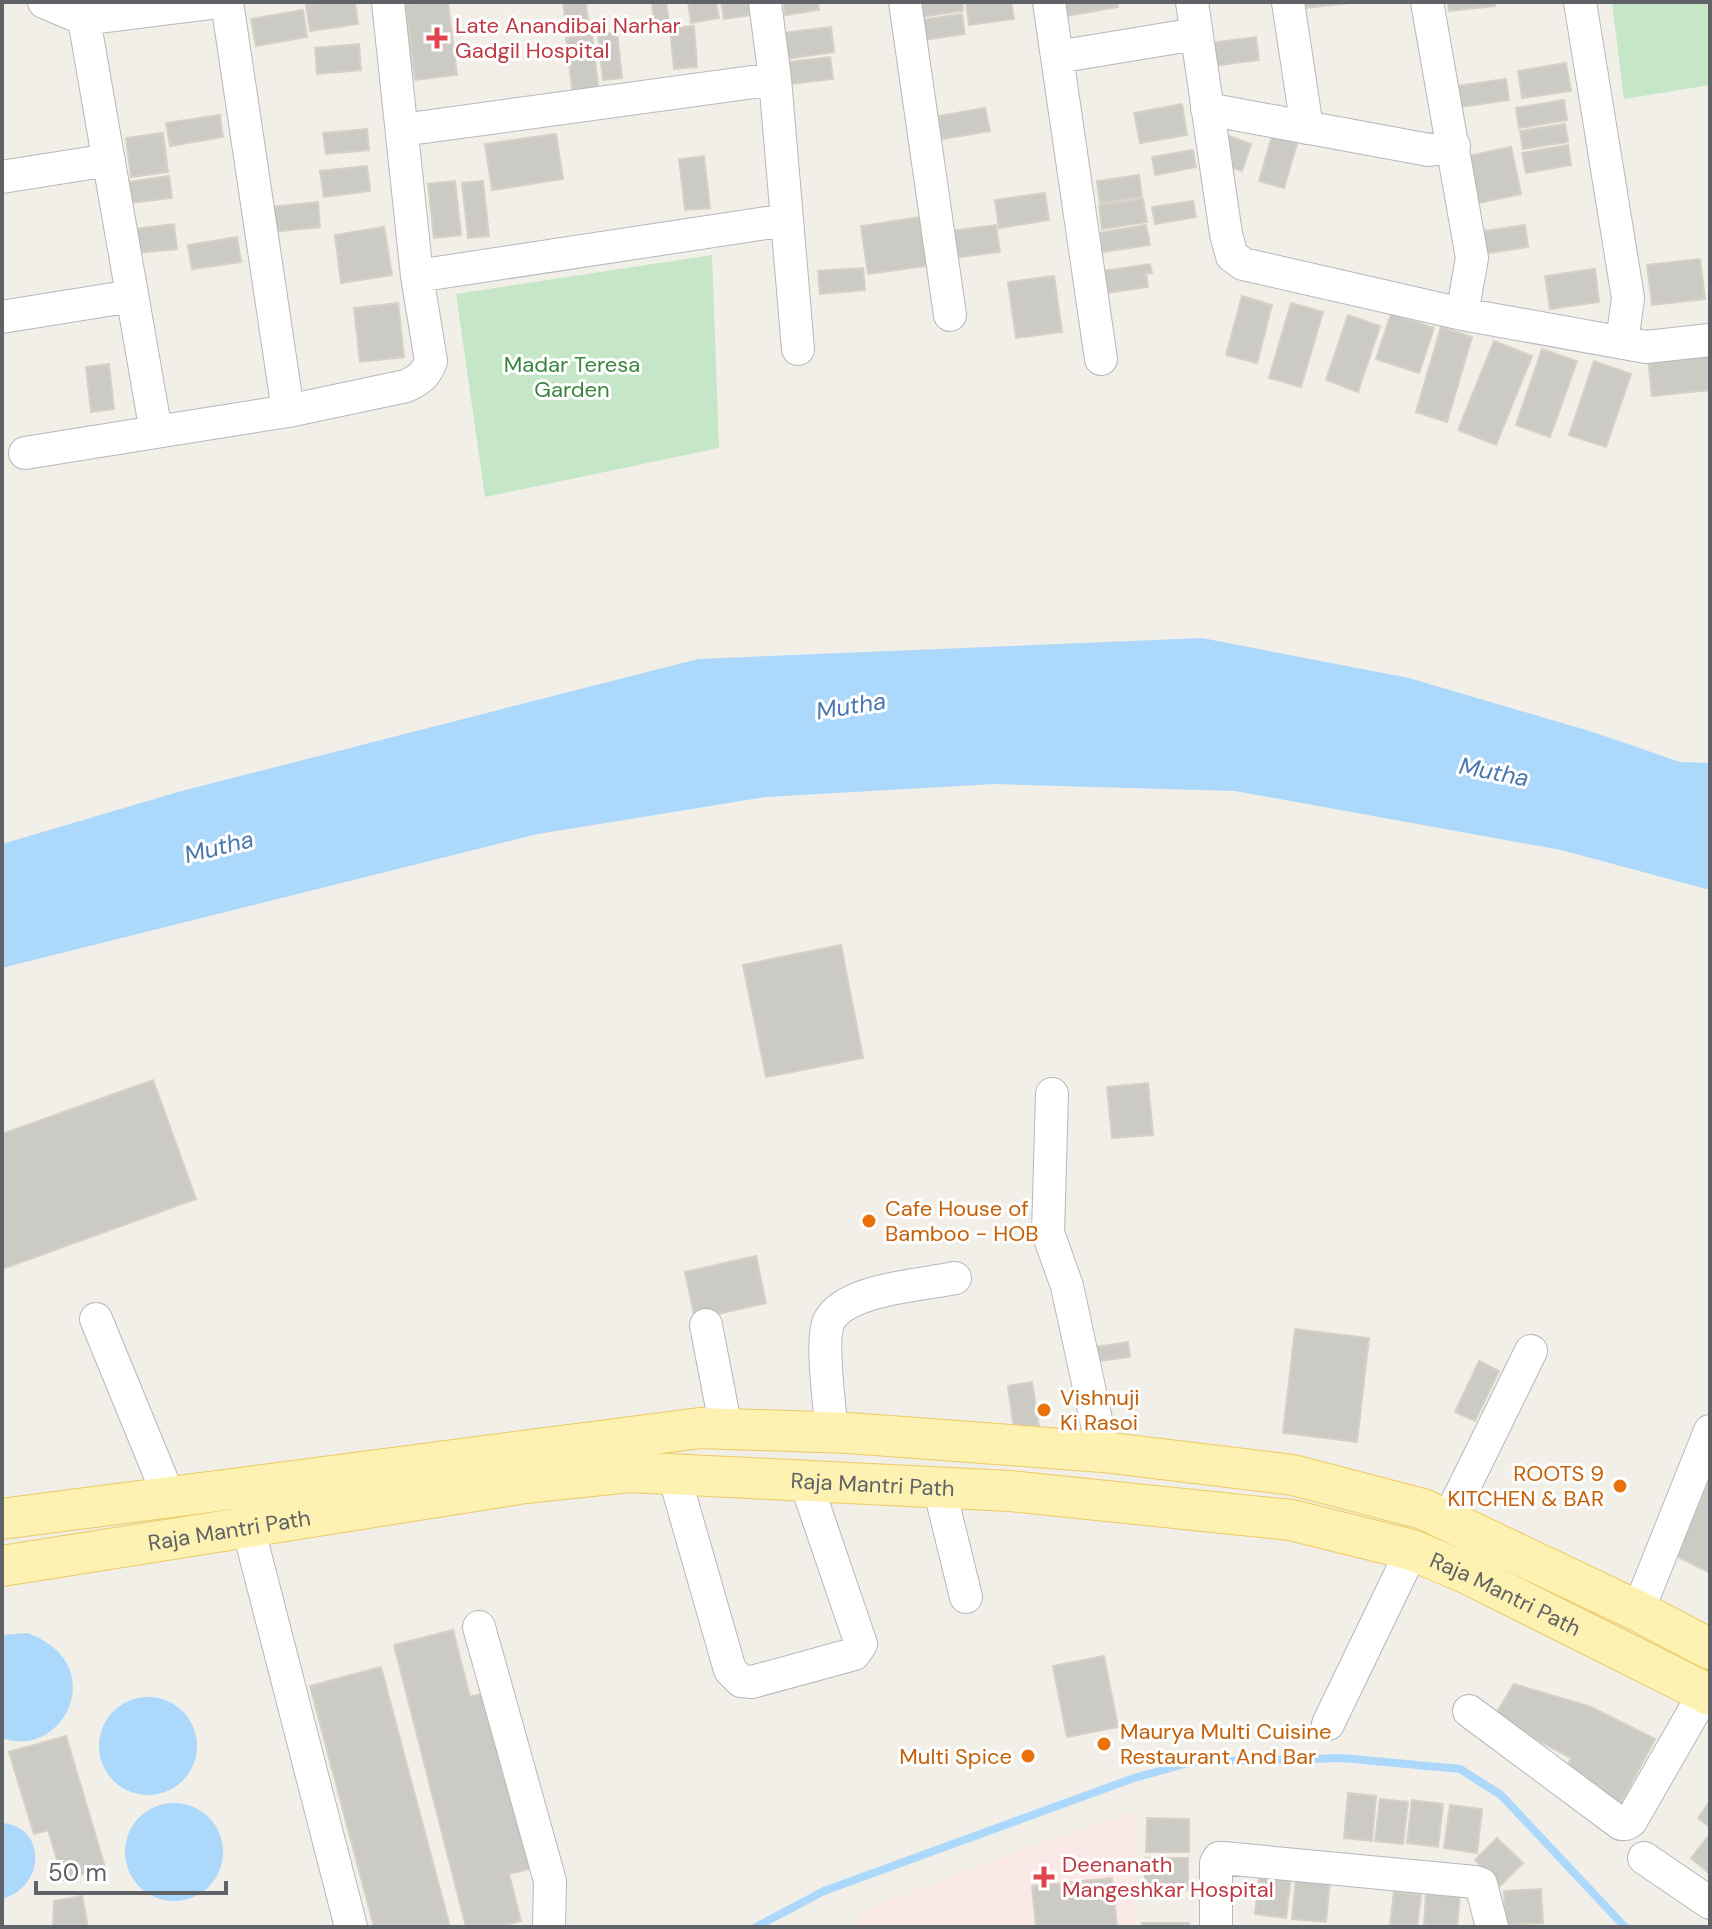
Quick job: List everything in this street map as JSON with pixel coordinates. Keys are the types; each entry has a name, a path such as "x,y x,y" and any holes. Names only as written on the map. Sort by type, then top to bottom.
{"main road":[{"name":"Raja Mantri Path","path":"2,1566 248,1527 451,1478 700,1428 832,1433 1103,1452 1293,1475 1423,1509 1638,1611 1710,1649"},
{"name":"Raja Mantri Path","path":"2,1519 169,1497 451,1478 629,1472 1010,1491 1291,1520 1412,1550 1468,1574 1708,1694"}],"street":[{"path":"44,2 84,19 219,2"},
{"path":"227,2 288,411"},
{"path":"25,453 288,411 406,386 421,378 431,361 417,276 388,2"},
{"path":"765,2 775,79 798,349"},
{"path":"905,2 950,315"},
{"path":"1049,2 1101,359"},
{"path":"1192,2 1232,256 1243,264 1462,314 1646,347 1710,340"},
{"path":"1288,2 1307,128"},
{"path":"1427,2 1472,258 1462,314"},
{"path":"1580,2 1628,298 1622,342"},
{"path":"84,19 156,432"},
{"path":"1057,57 1196,34"},
{"path":"402,130 775,79"},
{"path":"1207,109 1429,150 1454,146"},
{"path":"2,177 109,160"},
{"path":"417,276 786,220"},
{"path":"2,317 132,296"},
{"path":"1052,1094 1048,1233 1067,1286 1103,1452"},
{"path":"832,1433 826,1339 828,1323 839,1308 858,1296 955,1278"},
{"path":"96,1319 169,1497"},
{"path":"706,1325 726,1429"},
{"path":"1448,1520 1531,1351"},
{"path":"1638,1611 1710,1431"},
{"path":"674,1475 730,1670 741,1681 752,1682 854,1654 861,1644 805,1480"},
{"path":"939,1487 966,1597"},
{"path":"248,1527 351,1927"},
{"path":"1328,1724 1412,1550"},
{"path":"479,1627 550,1881 549,1927"},
{"path":"1469,1711 1621,1824 1626,1824 1708,1694"},
{"path":"1216,1927 1216,1863 1219,1858 1475,1882 1481,1884 1484,1890 1492,1927"},
{"path":"1644,1858 1710,1903"}],"shaded area":[{"name":"Deenanath Mangeshkar Hospital","path":"1136,1812 1137,1927 856,1927 862,1911 1041,1843"}],"green space":[{"path":"1612,2 1710,2 1710,85 1624,99"},
{"name":"Madar Teresa Garden","path":"712,255 719,448 485,497 456,294"}],"water":[{"name":"Mutha","path":"1202,638 1409,678 1596,733 1680,762 1710,763 1710,890 1561,850 1235,791 994,784 766,797 538,834 2,968 2,844 178,792 698,659"},
{"path":"27,1633 53,1647 68,1665 73,1685 70,1705 60,1723 44,1736 24,1741 2,1738 2,1635"},
{"path":"148,1697 167,1700 183,1711 194,1727 197,1746 194,1765 183,1781 167,1792 148,1795 129,1792 113,1781 102,1765 99,1746 102,1727 113,1711 129,1700"},
{"path":"174,1803 193,1807 209,1817 219,1833 223,1852 219,1871 209,1887 193,1897 174,1901 155,1897 139,1887 129,1871 125,1852 129,1833 139,1817 155,1807"},
{"path":"2,1823 27,1834 35,1857 27,1882 17,1892 2,1899"}],"building":[{"path":"355,2 358,24 310,31 306,5"},
{"path":"448,2 457,75 415,80 405,5"},
{"path":"563,2 586,2 589,29 567,31"},
{"path":"652,2 666,2 669,22 654,23"},
{"path":"688,2 716,2 719,18 691,23"},
{"path":"721,2 749,2 751,15 724,19"},
{"path":"784,2 818,2 819,10 785,15"},
{"path":"917,2 962,2 963,11 919,17"},
{"path":"1011,2 1014,19 969,25 966,3"},
{"path":"1064,2 1117,2 1118,7 1066,16"},
{"path":"1306,2 1349,2 1349,3 1306,8"},
{"path":"1448,2 1495,2 1495,6 1449,11"},
{"path":"303,10 307,37 256,46 251,19"},
{"path":"962,14 965,34 923,40 921,20"},
{"path":"694,26 697,67 674,69 670,28"},
{"path":"831,27 834,52 784,59 781,33"},
{"path":"617,32 622,78 603,80 598,35"},
{"path":"592,34 599,92 573,95 566,38"},
{"path":"1256,37 1259,60 1213,66 1209,43"},
{"path":"359,44 361,70 317,74 315,48"},
{"path":"830,57 833,79 783,85 780,63"},
{"path":"1566,63 1571,91 1522,98 1518,71"},
{"path":"1506,79 1509,100 1453,108 1450,87"},
{"path":"1564,100 1567,120 1519,128 1516,108"},
{"path":"1182,104 1187,135 1140,143 1134,113"},
{"path":"985,108 990,131 942,139 939,116"},
{"path":"220,115 223,137 170,146 166,123"},
{"path":"1565,124 1568,142 1523,149 1520,131"},
{"path":"367,129 369,150 326,154 323,133"},
{"path":"1274,129 1299,137 1284,188 1259,181"},
{"path":"163,133 168,172 131,177 126,138"},
{"path":"556,134 563,179 492,190 485,144"},
{"path":"1226,135 1251,144 1242,171 1217,163"},
{"path":"1568,145 1571,165 1526,173 1522,153"},
{"path":"1511,147 1521,194 1474,204 1464,157"},
{"path":"1193,150 1196,167 1155,175 1152,157"},
{"path":"704,156 710,208 685,210 679,159"},
{"path":"367,166 370,191 324,197 320,171"},
{"path":"1139,175 1142,197 1100,203 1097,181"},
{"path":"169,176 172,198 131,203 128,182"},
{"path":"455,181 461,235 434,238 428,184"},
{"path":"483,181 489,236 468,238 462,183"},
{"path":"1045,193 1049,220 999,228 995,200"},
{"path":"1143,199 1147,222 1102,229 1099,205"},
{"path":"1193,201 1196,217 1155,224 1152,207"},
{"path":"318,202 320,227 271,232 269,207"},
{"path":"927,216 934,265 868,274 861,226"},
{"path":"174,224 177,249 127,254 124,230"},
{"path":"996,225 1000,252 952,258 949,231"},
{"path":"1146,225 1150,245 1102,252 1099,233"},
{"path":"1525,225 1528,247 1482,254 1478,232"},
{"path":"384,227 392,275 341,283 335,235"},
{"path":"237,237 241,262 192,269 188,245"},
{"path":"1700,259 1705,299 1652,305 1647,265"},
{"path":"1150,264 1152,273 1146,274 1148,287 1106,293 1102,271"},
{"path":"863,268 865,290 820,294 818,271"},
{"path":"1595,269 1599,302 1550,309 1545,276"},
{"path":"1054,276 1062,332 1016,338 1008,282"},
{"path":"1242,296 1272,305 1257,363 1226,355"},
{"path":"398,303 404,357 360,362 354,308"},
{"path":"1291,303 1323,312 1301,387 1269,378"},
{"path":"1391,314 1434,328 1419,373 1376,359"},
{"path":"1348,315 1380,326 1358,392 1326,380"},
{"path":"1441,327 1472,337 1447,422 1416,412"},
{"path":"1494,341 1532,356 1496,445 1458,430"},
{"path":"1542,349 1577,361 1550,437 1516,425"},
{"path":"1710,353 1710,390 1652,396 1648,358"},
{"path":"1594,361 1631,374 1606,447 1569,435"},
{"path":"109,364 114,409 91,412 86,367"},
{"path":"841,945 863,1058 766,1077 743,965"},
{"path":"153,1080 196,1199 2,1269 2,1134"},
{"path":"1148,1083 1153,1135 1112,1138 1107,1087"},
{"path":"756,1256 766,1303 695,1319 685,1272"},
{"path":"1295,1329 1369,1338 1357,1442 1283,1433"},
{"path":"1128,1342 1130,1357 1085,1363 1083,1349"},
{"path":"1479,1361 1499,1371 1475,1421 1455,1412"},
{"path":"1032,1382 1039,1427 1014,1430 1008,1386"},
{"path":"1710,1481 1710,1573 1674,1555"},
{"path":"453,1630 470,1697 492,1691 537,1867 509,1874 521,1921 498,1927 466,1927 394,1645"},
{"path":"1104,1656 1118,1727 1067,1737 1053,1666"},
{"path":"381,1667 450,1927 374,1927 310,1686"},
{"path":"1514,1684 1591,1707 1655,1739 1621,1803 1585,1783 1588,1778 1567,1766 1571,1758 1494,1717"},
{"path":"66,1736 105,1867 63,1880 48,1830 34,1834 9,1752"},
{"path":"1348,1793 1376,1796 1372,1841 1344,1838"},
{"path":"1380,1799 1408,1802 1403,1844 1375,1841"},
{"path":"1412,1800 1443,1804 1438,1847 1407,1843"},
{"path":"1710,1801 1710,1827 1698,1818"},
{"path":"1450,1805 1482,1809 1477,1853 1444,1848"},
{"path":"1147,1818 1189,1819 1189,1852 1146,1852"},
{"path":"1710,1834 1710,1874 1691,1858"},
{"path":"1497,1838 1523,1863 1500,1886 1475,1860"},
{"path":"1145,1858 1188,1858 1188,1890 1145,1890"},
{"path":"1260,1873 1291,1877 1286,1918 1255,1914"},
{"path":"1112,1878 1117,1927 1036,1927 1032,1886"},
{"path":"1296,1878 1330,1881 1326,1922 1292,1919"},
{"path":"1541,1889 1543,1923 1506,1925 1504,1891"},
{"path":"1394,1891 1421,1895 1417,1927 1390,1927"},
{"path":"1426,1893 1460,1895 1457,1927 1424,1927"},
{"path":"82,1896 88,1927 53,1927 54,1901"},
{"path":"1142,1923 1189,1923 1189,1927 1142,1927"}],"waterway":[{"path":"756,1927 824,1891 1134,1778 1192,1762 1342,1758 1460,1769 1501,1795 1625,1927"}],"place":[{"name":"Late Anandibai Narhar Gadgil Hospital","path":"437,38"},
{"name":"Cafe House of Bamboo - HOB","path":"869,1221"},
{"name":"Vishnuji Ki Rasoi","path":"1044,1410"},
{"name":"ROOTS 9 KITCHEN & BAR","path":"1620,1486"},
{"name":"Maurya Multi Cuisine Restaurant And Bar","path":"1104,1744"},
{"name":"Multi Spice","path":"1028,1756"},
{"name":"Deenanath Mangeshkar Hospital","path":"1044,1877"}]}
